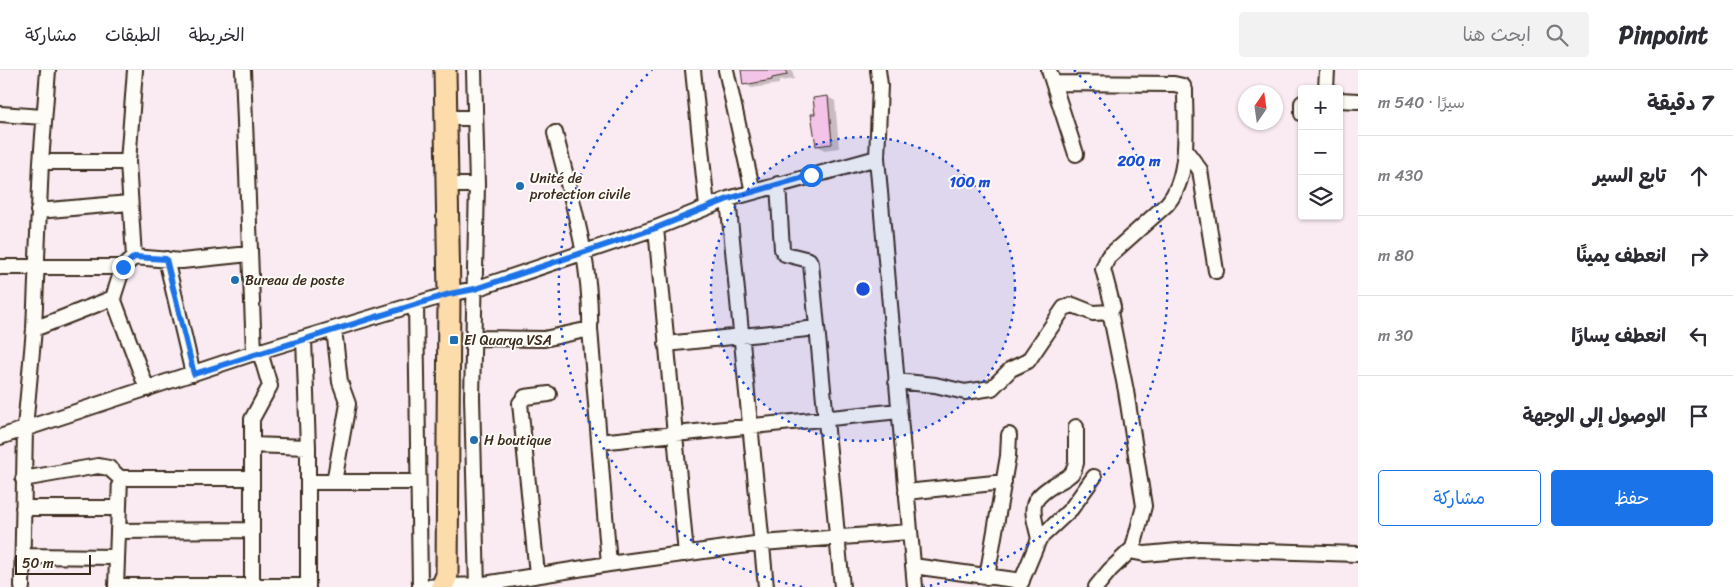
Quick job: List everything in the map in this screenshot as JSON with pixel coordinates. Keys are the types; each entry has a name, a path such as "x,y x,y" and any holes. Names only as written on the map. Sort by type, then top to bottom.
{"highway":[{"path":"445,70 449,294 448,584"}],"street":[{"path":"22,587 25,428 34,329 35,266 48,70"},
{"path":"134,257 129,203 128,162 135,70"},
{"path":"243,70 249,254 257,352 270,386 252,419 252,587"},
{"path":"474,70 477,185 472,397 478,586"},
{"path":"692,70 707,207"},
{"path":"726,70 753,192"},
{"path":"878,70 880,85 877,158 915,587"},
{"path":"1326,85 1327,70"},
{"path":"1076,154 1051,77 1179,84 1185,90 1186,151 1170,200 1108,256 1104,263 1103,269 1112,303 1112,310 1110,312 1126,391 1144,506 1136,542 1096,587"},
{"path":"1343,100 1358,100"},
{"path":"0,114 44,117"},
{"path":"446,118 475,118"},
{"path":"555,133 584,252 589,281 590,329 609,564"},
{"path":"1186,151 1200,170 1216,272"},
{"path":"0,437 257,352 449,294 475,289 656,228 728,199 877,158"},
{"path":"41,162 128,162"},
{"path":"778,184 782,249 786,254 810,262 842,587"},
{"path":"446,185 477,185"},
{"path":"728,199 766,587"},
{"path":"38,211 129,203"},
{"path":"656,228 686,554"},
{"path":"147,389 113,298 123,267 134,257 213,259 249,254"},
{"path":"166,259 194,374"},
{"path":"0,267 123,267"},
{"path":"34,329 113,298"},
{"path":"416,304 420,587 448,584 478,586 531,579 609,564 762,544 909,532"},
{"path":"896,381 935,385 964,392 992,388 1011,368 1028,361 1064,308 1073,305 1093,313 1110,312"},
{"path":"666,344 817,328"},
{"path":"334,329 340,382 348,404 334,482"},
{"path":"473,338 544,339 590,329"},
{"path":"120,478 116,587 308,586 308,447 304,338"},
{"path":"531,579 520,403 525,397 549,394"},
{"path":"599,442 899,411"},
{"path":"1039,539 1033,512 1035,502 1040,493 1073,472 1076,463 1076,428"},
{"path":"987,576 1004,482 1008,435"},
{"path":"252,446 308,447"},
{"path":"23,480 98,466 109,468 120,478 252,478"},
{"path":"913,566 987,576 1021,584 1039,539 1071,509 1094,477"},
{"path":"308,482 418,482"},
{"path":"906,492 1004,482"},
{"path":"22,508 119,508"},
{"path":"118,531 252,530"},
{"path":"1130,551 1145,554 1200,549 1358,554"},
{"path":"22,556 117,557"}],"building":[{"path":"741,70 786,70 787,75 772,78 772,80 743,85"},
{"path":"828,96 832,144 816,146 811,114 815,114 813,98"}],"place":[{"name":"Unité de protection civile","path":"520,186"},
{"name":"Bureau de poste","path":"235,280"},
{"name":"El Quarya VSA","path":"454,340"},
{"name":"H boutique","path":"474,440"}],"route":[{"path":"123,267 134,257 166,259 194,374 254,353 449,294 475,289 656,228 728,199 811,175"}]}
